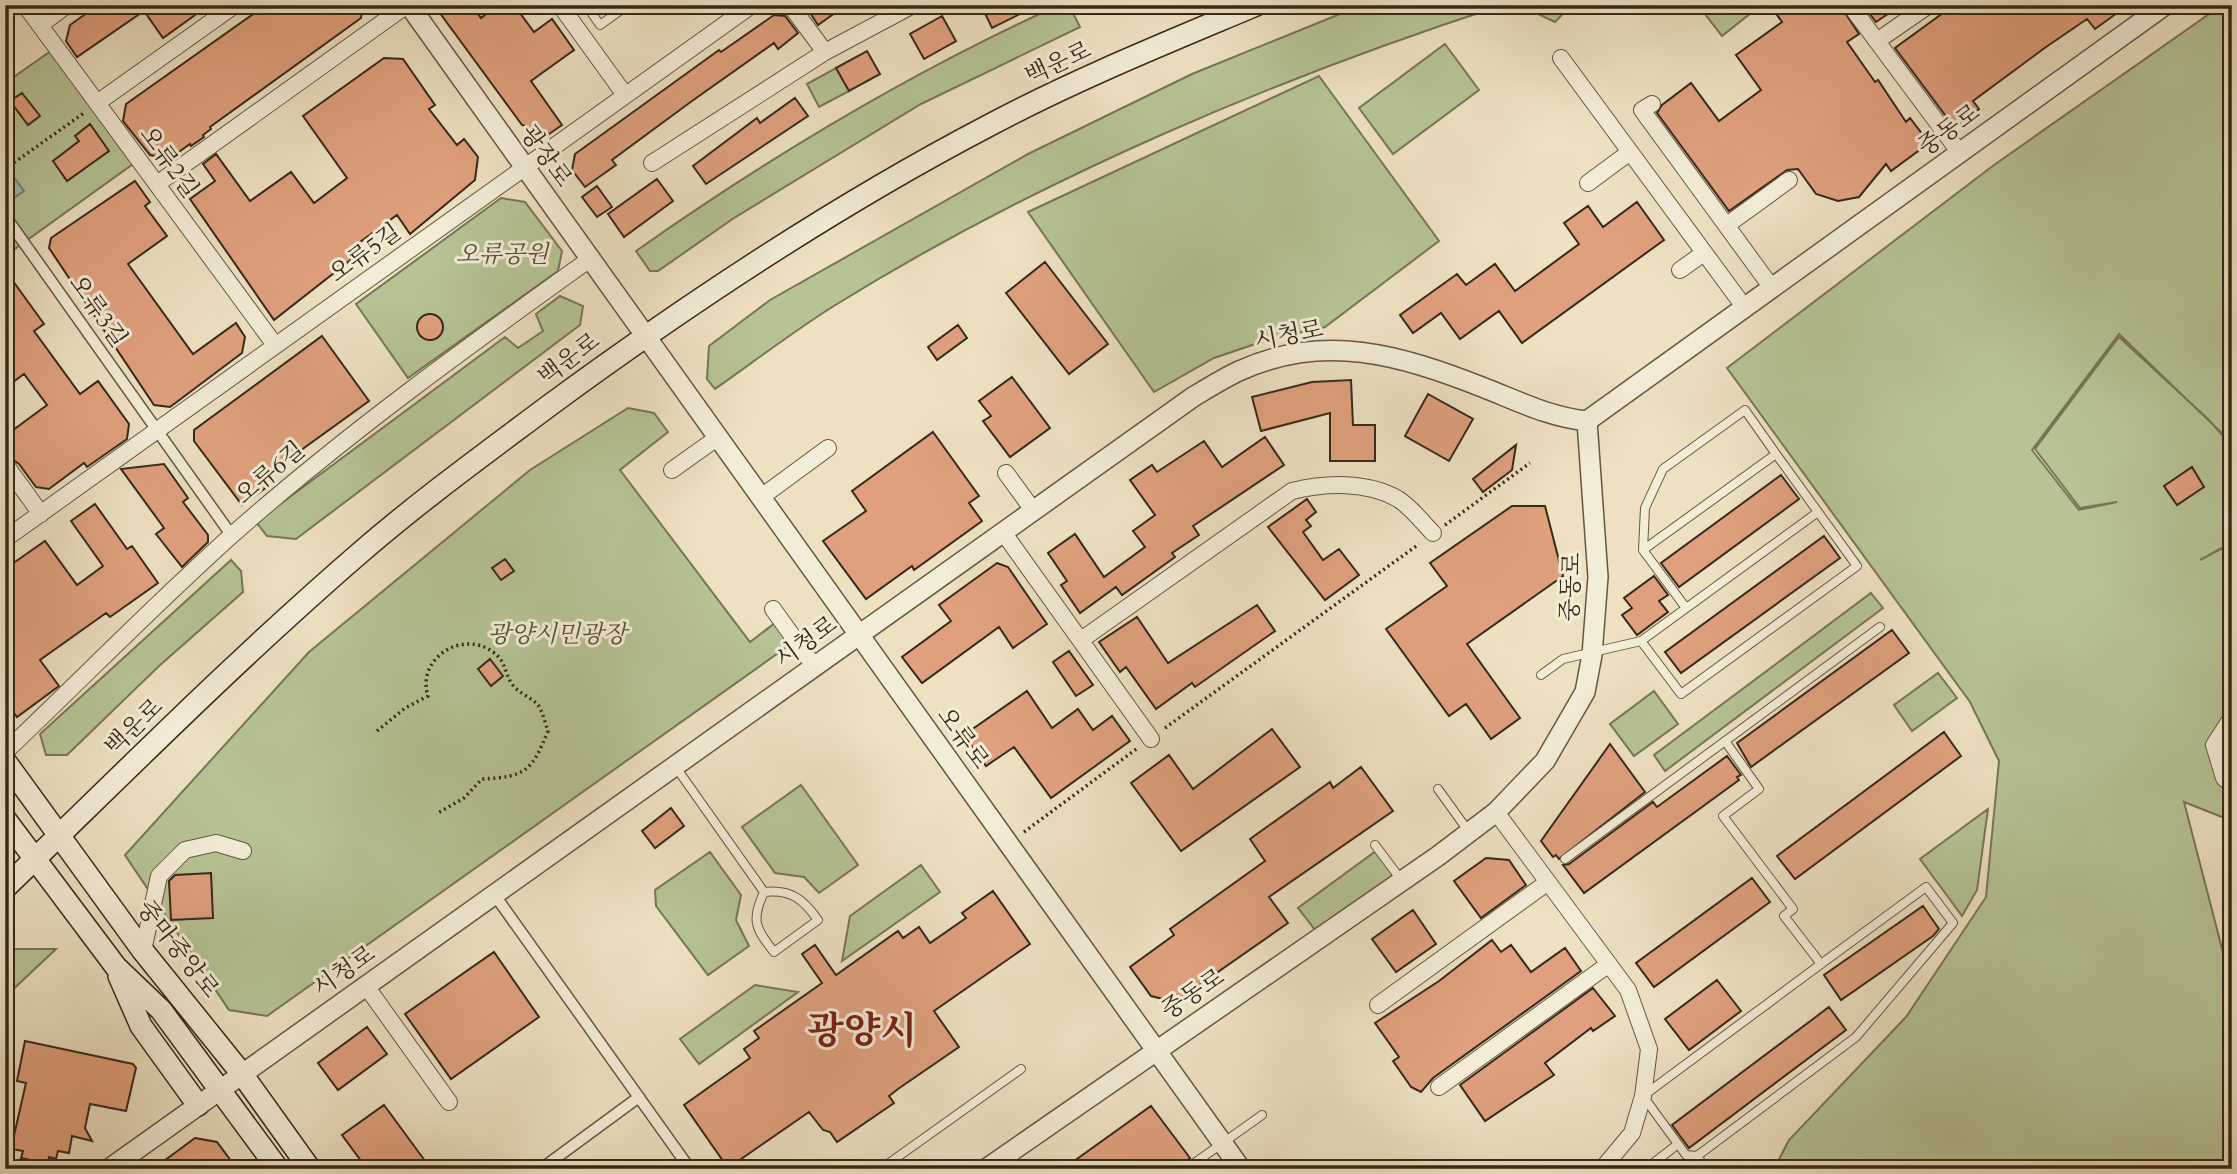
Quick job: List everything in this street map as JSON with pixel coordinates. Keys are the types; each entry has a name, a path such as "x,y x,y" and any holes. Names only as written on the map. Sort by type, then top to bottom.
{"main road":[{"name":"백운로","path":"5,888 200,699 361,552 453,477 644,335 858,198 990,124 1122,61 1256,5"},
{"name":"중마중앙로","path":"5,761 144,951 242,1074 310,1169"},
{"name":"중마중앙로","path":"5,819 116,967 161,1010 278,1169"},
{"path":"116,967 141,1026 198,1105"}],"street":[{"name":"오류2길","path":"25,5 275,345"},
{"path":"40,25 67,5"},
{"path":"97,103 235,5"},
{"path":"157,184 408,5"},
{"name":"광장로","path":"408,5 644,335"},
{"path":"560,5 625,95"},
{"name":"오류5길","path":"5,539 752,5"},
{"path":"790,5 825,52"},
{"path":"652,163 825,52 913,5"},
{"path":"1850,5 1960,153"},
{"path":"1877,41 1929,5"},
{"name":"중동로","path":"986,1169 1402,881 1496,812 1545,761 1568,726 1585,692 1592,655 1598,577 1587,421 2165,5"},
{"path":"1561,58 1745,308"},
{"path":"1652,104 1642,110 1772,288"},
{"path":"1588,183 1630,152"},
{"path":"1727,225 1789,180"},
{"name":"오류3길","path":"5,216 232,536"},
{"path":"1680,270 1704,253"},
{"name":"오류6길","path":"5,752 232,536 319,461 438,369 590,259"},
{"name":"오류로","path":"644,335 1241,1169"},
{"name":"시청로","path":"108,1169 1193,397 1241,370 1311,350 1361,350 1438,370 1547,414 1587,421"},
{"path":"672,470 717,438"},
{"path":"760,498 828,448"},
{"path":"5,464 41,514"},
{"path":"1006,474 1033,510"},
{"path":"1081,640 1292,491 1319,484 1363,487 1398,499 1433,533"},
{"path":"1003,532 1152,738"},
{"path":"773,609 814,666"},
{"path":"2232,717 2214,745 2224,778 2232,785"},
{"path":"1496,812 1628,990 1649,1049 1643,1096 1632,1133 1602,1169"},
{"path":"144,951 159,876 185,850 216,843 243,851"},
{"path":"1378,1005 1548,882"},
{"path":"494,894 690,1169"},
{"path":"1439,1087 1609,964"},
{"path":"366,986 449,1102"},
{"path":"541,1169 639,1097"}],"lane":[{"path":"586,5 600,25 628,5"},
{"path":"1641,640 1681,694 1857,565 1745,410 1663,469 1646,508 1643,550 1686,608"},
{"path":"1643,550 1776,454"},
{"path":"1541,675 1563,659 1592,655 1613,646 1641,640 1818,512"},
{"path":"1565,859 1880,627"},
{"path":"1724,741 1759,789 1723,817 1793,909 1784,916 1821,964"},
{"path":"675,765 764,892"},
{"path":"1438,789 1469,832"},
{"path":"1375,845 1402,881"},
{"path":"1926,887 1953,923 1856,1037 1697,1156 1686,1156 1643,1096 1821,964 1926,887"},
{"path":"780,890 796,895 818,920 774,952 756,924 755,910 764,892 780,890"},
{"path":"884,1168 1021,1069"},
{"path":"1189,1167 1262,1115"},
{"path":"1646,1169 1678,1144"},
{"path":"1697,1156 1706,1169"}],"path":[{"path":"5,170 97,103"},
{"path":"1008,843 1530,463"},
{"path":"377,731 405,708 428,695 424,683 429,664 448,648 468,644 491,650 505,662 513,685 538,706 548,731 538,759 521,773 506,778 482,779 464,798 436,814"}],"green space":[{"path":"1059,5 1069,5 1080,27 921,104 734,218 658,271 650,271 636,251 738,182 842,118 949,59"},
{"path":"1362,5 1503,5 1332,65 1246,99 1077,174 914,258 837,304 715,389 707,379 709,346 770,300 1028,154 1192,74"},
{"path":"1519,5 1571,5 1555,22"},
{"path":"1698,5 1761,5 1722,36"},
{"path":"2222,5 2232,5 2232,443 2214,426 2232,446 2232,542 2200,560 2232,543 2232,821 2184,802 2226,964 2232,965 2232,1169 1774,1169 1789,1140 1906,1017 1986,897 1999,761 1970,702 1727,368 1994,165","holes":["2119,334 2190,402 2119,337 2035,449 2080,508 2117,502 2079,510 2032,450"]},
{"path":"1445,44 1479,90 1393,154 1359,108"},
{"path":"51,51 133,164 5,256 5,83"},
{"path":"836,68 849,91 819,107 807,84"},
{"path":"1319,76 1439,241 1325,327 1270,339 1214,358 1154,392 1028,212"},
{"name":"오류공원","path":"501,198 525,202 562,251 558,271 408,378 356,304"},
{"path":"560,296 583,306 580,325 296,539 267,536 256,522 505,337 518,348 543,331 536,314"},
{"name":"광양시민광장","path":"628,408 654,413 668,432 620,470 750,642 775,623 791,644 267,1016 229,1010 125,855 309,652 530,470"},
{"path":"231,560 241,571 243,592 159,666 67,755 46,755 40,734"},
{"path":"1871,593 1883,608 1665,771 1654,755"},
{"path":"1938,673 1957,698 1912,731 1894,705"},
{"path":"1654,691 1678,724 1634,756 1610,724"},
{"path":"801,785 858,865 819,893 804,877 775,873 742,827"},
{"path":"1988,809 1977,890 1962,916 1920,859"},
{"path":"1376,851 1397,880 1319,935 1298,908"},
{"path":"710,852 741,895 736,920 749,946 708,975 656,906 655,890"},
{"path":"921,865 940,892 842,961 850,916"},
{"path":"7,949 56,949 5,997"},
{"path":"755,985 798,992 699,1064 680,1039"}],"water":[{"path":"5,165 24,191 5,204"}],"building":[{"path":"98,5 209,5 163,38 144,11 77,57 66,41 70,25"},
{"path":"266,5 363,5 361,18 210,127 204,137 169,159 150,155 123,121 126,104"},
{"path":"434,5 472,5 481,18 498,5 514,5 534,32 552,19 574,50 531,81 562,125 549,134 522,125"},
{"path":"805,5 846,5 818,25"},
{"path":"981,5 1038,5 992,28"},
{"path":"1770,5 1840,5 1859,34 1847,42 1875,82 1878,80 1906,122 1910,118 1929,143 1891,171 1886,164 1859,197 1838,201 1816,194 1798,169 1787,170 1729,211 1657,113 1662,105 1691,83 1719,121 1761,90 1736,55 1782,22"},
{"path":"1863,5 1901,5 1876,22"},
{"path":"1954,5 2128,5 2095,29 2087,19 2046,47 1973,101 1979,109 1954,127 1895,48"},
{"path":"774,15 785,16 798,33 778,49 774,43 692,101 612,160 616,165 585,187 572,170 575,154 719,50 721,52"},
{"path":"942,16 956,41 924,59 910,34"},
{"path":"867,51 880,74 849,91 836,68"},
{"path":"384,58 403,59 435,105 429,109 457,145 464,139 478,157 475,180 410,234 397,215 348,251 353,258 274,320 190,199 215,181 203,164 216,154 250,201 291,172 314,203 347,178 303,116"},
{"path":"22,93 40,116 28,125 10,101"},
{"path":"795,98 808,116 706,184 693,166 757,118 760,123"},
{"path":"90,124 109,151 67,181 53,161 79,141 75,136"},
{"path":"657,179 673,201 624,237 608,214"},
{"path":"135,181 150,202 145,206 167,236 128,264 193,354 236,323 245,337 242,353 170,407 154,405 49,248 51,238"},
{"path":"597,186 612,207 597,217 582,197"},
{"path":"1637,202 1664,240 1522,343 1499,311 1460,339 1441,313 1413,333 1400,315 1457,274 1466,285 1495,264 1515,291 1579,244 1564,223 1588,206 1603,227"},
{"path":"1045,262 1108,344 1069,374 1006,293"},
{"path":"5,270 44,324 34,331 80,394 98,381 129,424 127,439 87,467 84,463 49,489 36,487 19,464 5,454 5,436 47,405 24,374 5,388"},
{"path":"430,314 439,318 443,327 439,336 430,340 421,336 417,327 421,318"},
{"path":"958,325 967,338 937,360 928,347"},
{"path":"322,336 369,401 268,474 274,482 242,505 194,441 194,430"},
{"path":"1012,377 1050,428 1010,457 983,421 991,416 979,401"},
{"path":"1351,380 1353,425 1375,425 1375,461 1330,461 1330,413 1261,431 1252,397 1312,382"},
{"path":"1428,394 1473,419 1449,461 1405,436"},
{"path":"933,432 979,496 969,503 982,521 914,570 912,566 866,599 823,541 866,511 852,491"},
{"path":"1265,437 1284,465 1193,526 1199,535 1172,553 1175,557 1122,595 1116,587 1080,613 1061,585 1067,581 1048,553 1075,534 1104,577 1145,547 1133,531 1155,515 1130,480 1152,465 1157,472 1204,441 1222,467"},
{"path":"1516,445 1512,470 1483,492 1473,479"},
{"path":"164,464 188,498 183,502 208,535 208,542 182,567 156,534 164,528 121,469"},
{"path":"2192,467 2204,487 2177,505 2164,486"},
{"path":"1781,475 1799,499 1679,587 1661,563"},
{"path":"1307,499 1316,512 1306,520 1311,526 1303,532 1323,560 1339,549 1359,575 1325,600 1268,527"},
{"path":"95,504 127,549 132,546 158,583 110,617 106,613 40,660 59,686 17,717 5,701 5,569 45,541 77,585 103,566 71,521"},
{"path":"1512,506 1545,506 1563,576 1467,644 1520,718 1491,739 1466,704 1449,716 1386,629 1447,586 1430,563"},
{"path":"1824,536 1840,558 1681,673 1665,652"},
{"path":"505,559 514,571 501,580 492,568"},
{"path":"997,563 1008,567 1047,624 1013,648 999,627 922,683 902,657 951,621 939,605"},
{"path":"1654,576 1668,595 1659,601 1668,612 1637,635 1622,615 1632,608 1624,598"},
{"path":"1257,605 1275,631 1195,687 1192,683 1156,709 1126,667 1120,672 1099,642 1137,617 1168,663"},
{"path":"1892,630 1909,653 1751,767 1737,743"},
{"path":"1069,651 1093,685 1076,696 1053,662"},
{"path":"490,659 503,676 491,686 478,669"},
{"path":"1027,691 1052,728 1078,709 1093,730 1112,716 1130,741 1051,798 1014,747 986,766 964,735"},
{"path":"1272,729 1300,767 1181,851 1131,783 1169,755 1193,789"},
{"path":"1944,732 1961,756 1795,879 1777,856"},
{"path":"1610,744 1645,792 1559,859 1556,855 1553,857 1541,841"},
{"path":"1727,756 1741,775 1737,777 1739,780 1584,893 1563,865 1569,864 1653,802 1657,807"},
{"path":"1361,767 1393,811 1269,897 1288,923 1175,1002 1151,996 1130,967 1174,935 1170,929 1265,861 1250,839 1330,782 1333,788"},
{"path":"671,808 684,826 655,848 642,831"},
{"path":"1486,858 1509,860 1526,885 1481,918 1454,881"},
{"path":"211,873 213,918 171,920 169,881 175,875"},
{"path":"1752,878 1770,902 1654,987 1636,963"},
{"path":"993,891 1030,944 934,1011 959,1047 889,1096 894,1103 837,1142 809,1112 728,1168 684,1105 750,1058 744,1049 759,1038 754,1031 822,983 802,954 815,945 836,975 898,931 903,938 919,927 930,943 966,918 962,913"},
{"path":"1923,906 1939,929 1933,936 1841,1000 1824,975"},
{"path":"1413,910 1436,944 1396,972 1372,939"},
{"path":"1492,940 1501,952 1511,945 1531,972 1565,948 1581,971 1433,1078 1421,1092 1411,1087 1393,1061 1399,1057 1375,1023 1439,981"},
{"path":"494,952 539,1017 451,1079 405,1014"},
{"path":"1717,980 1741,1011 1689,1050 1665,1019"},
{"path":"1593,988 1615,1016 1593,1031 1591,1028 1545,1063 1554,1075 1485,1121 1460,1085"},
{"path":"1829,1007 1846,1030 1689,1148 1672,1125"},
{"path":"367,1027 387,1054 338,1090 318,1063"},
{"path":"25,1041 133,1064 136,1068 126,1111 90,1104 85,1128 92,1141 72,1136 69,1153 58,1151 56,1159 49,1157 48,1164 21,1158 23,1151 11,1149 26,1083 17,1081"},
{"path":"384,1105 431,1169 367,1169 342,1135"},
{"path":"1151,1106 1190,1158 1176,1169 1063,1169"},
{"path":"195,1138 217,1142 237,1169 153,1169"}],"district":[{"name":"광양시","path":"862,1031"}]}
